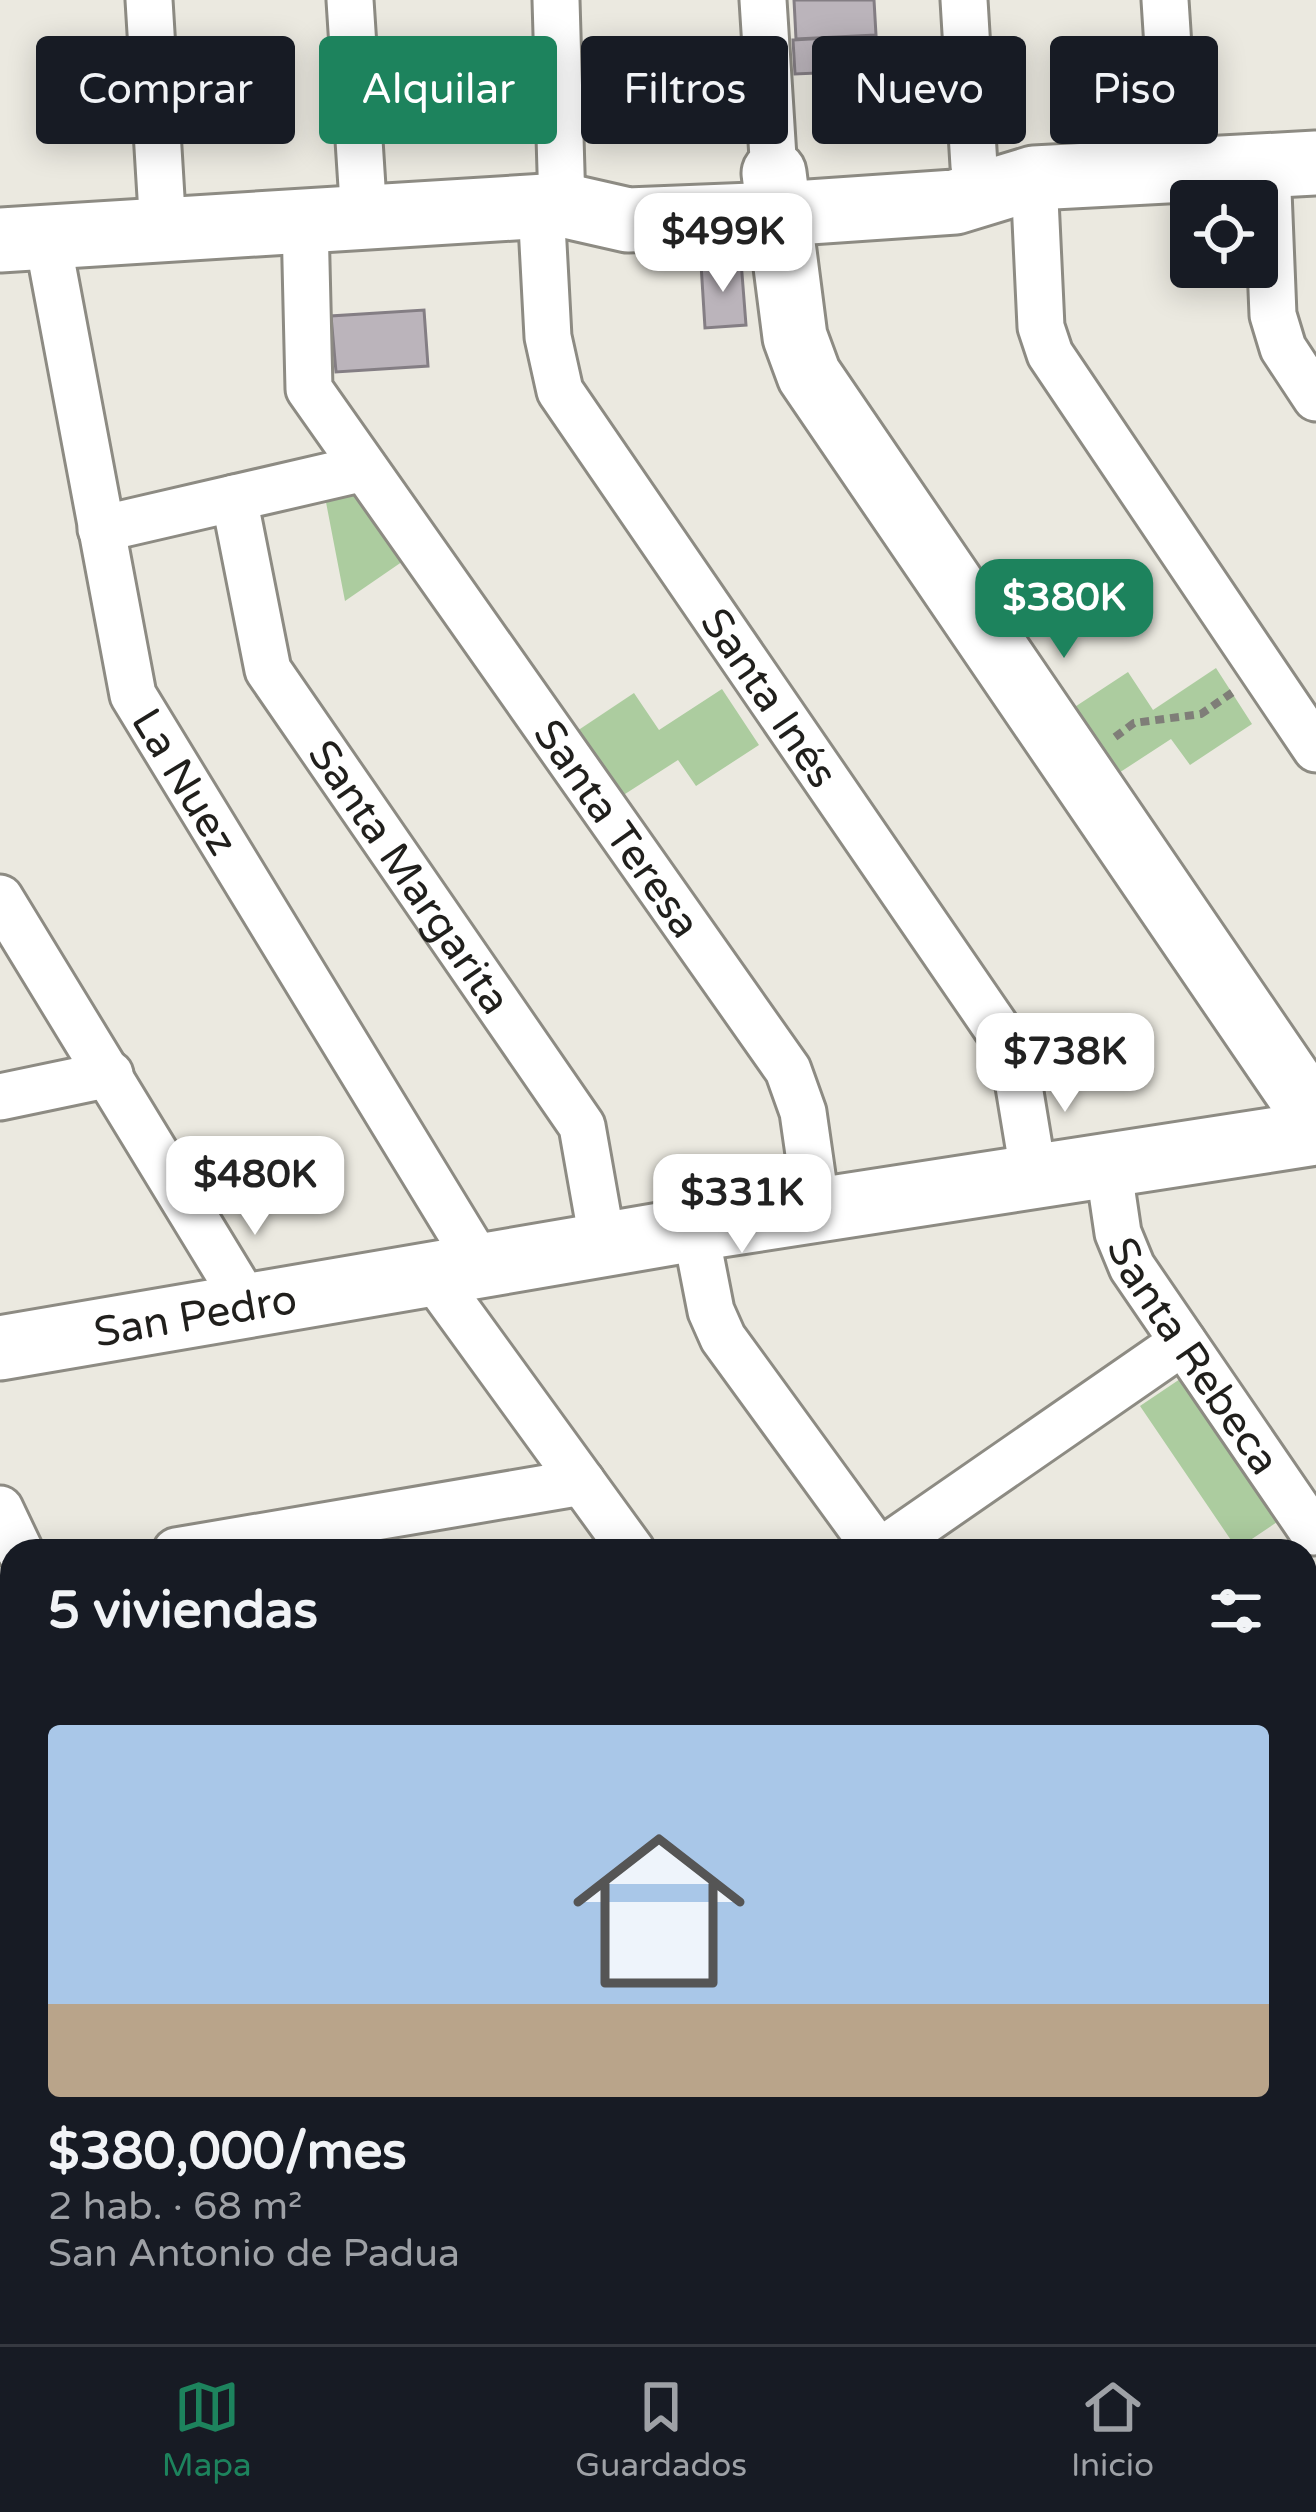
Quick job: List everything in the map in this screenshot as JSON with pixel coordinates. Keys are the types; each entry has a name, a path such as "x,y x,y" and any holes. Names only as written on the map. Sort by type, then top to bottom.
{"street":[{"path":"149,0 163,230"},
{"name":"Santa Teresa","path":"350,0 334,219 309,389 788,1070 803,1112 817,1210"},
{"name":"Santa Inés","path":"556,0 548,338 560,391 1002,1036 1016,1068 1034,1177"},
{"path":"763,0 777,194 795,338 809,375 1316,1119"},
{"path":"964,0 974,166"},
{"path":"1165,0 1176,171"},
{"path":"777,194 955,202 1034,178 1292,164 1274,315 1283,347 1316,398"},
{"path":"24,239 552,206 628,220 974,166 1034,178"},
{"path":"1034,178 1041,327 1049,355 1316,749"},
{"name":"La Nuez","path":"24,239 100,530 134,695 456,1270 582,1482 623,1539"},
{"path":"100,530 364,468"},
{"name":"Santa Margarita","path":"234,498 268,670 582,1126 603,1245"},
{"path":"0,898 248,1306"},
{"path":"0,1097 110,1074"},
{"name":"San Pedro","path":"0,1348 695,1229 1316,1133"},
{"name":"Santa Rebeca","path":"1108,1166 1123,1252 1304,1537"},
{"path":"695,1229 711,1311 723,1338 870,1539"},
{"path":"896,1539 1183,1342"},
{"path":"247,1539 582,1482"},
{"path":"0,1509 14,1539"}],"path":[{"path":"1075,765 1134,723 1201,714 1263,672"}],"green space":[{"path":"365,485 409,557 345,601 325,497"},
{"path":"1216,668 1252,724 1190,765 1171,739 1105,782 1061,716 1128,672 1153,710"},
{"path":"722,689 759,745 696,786 678,760 611,803 568,737 634,693 659,730"},
{"path":"1186,1375 1283,1518 1252,1539 1230,1539 1140,1406"}],"building":[{"path":"794,0 874,0 876,35 796,39"},
{"path":"812,39 812,73 795,74 793,40"},
{"path":"741,261 746,325 705,328 701,264"},
{"path":"424,310 428,366 336,372 331,316"}]}
